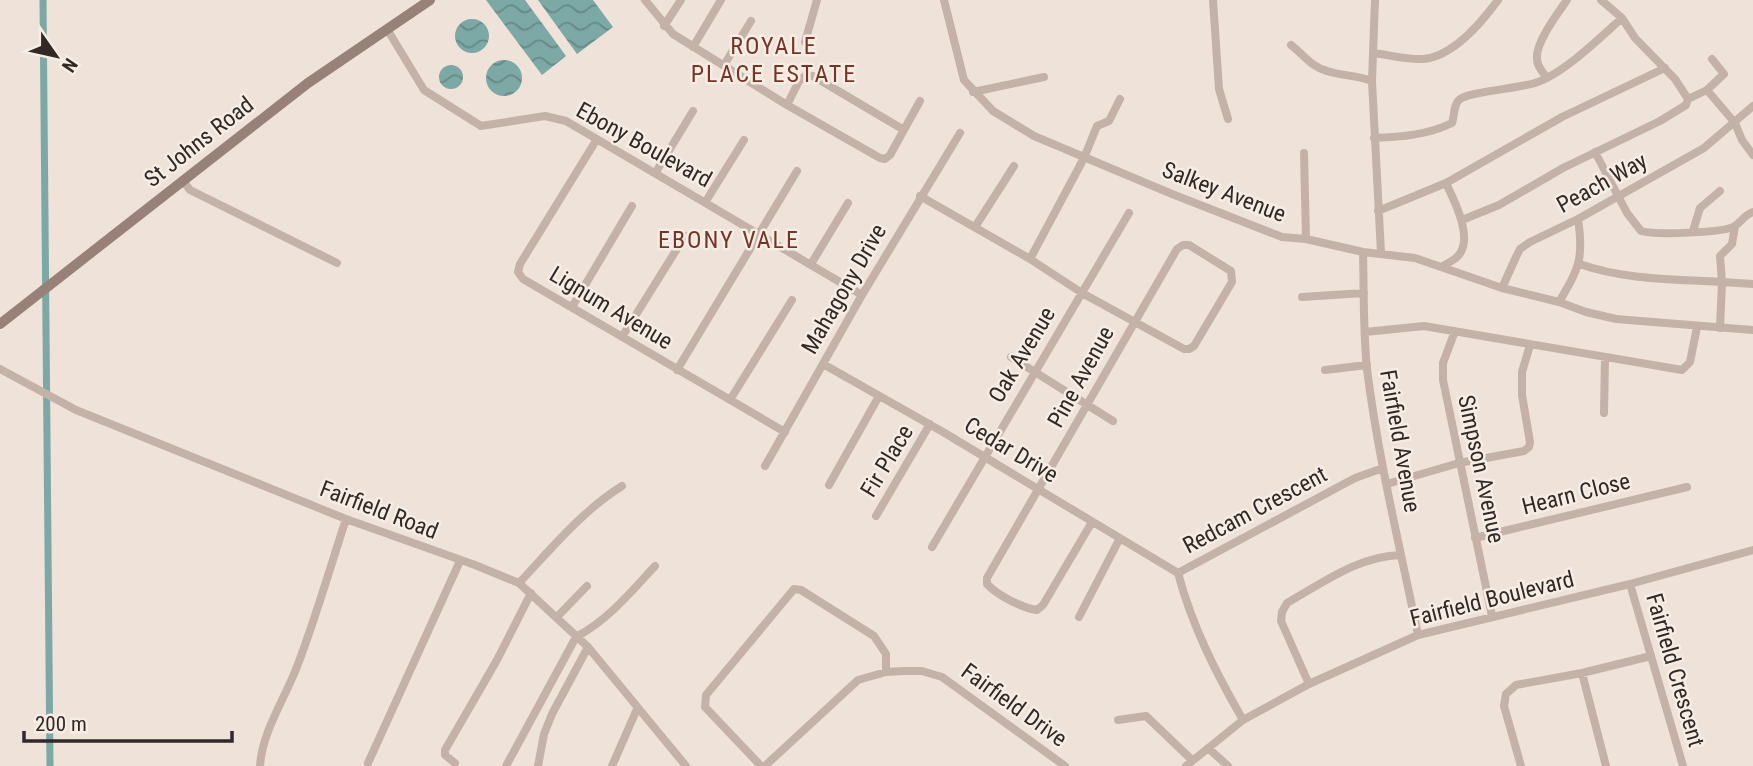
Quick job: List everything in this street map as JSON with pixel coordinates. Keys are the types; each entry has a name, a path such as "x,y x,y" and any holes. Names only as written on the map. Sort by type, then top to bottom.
{"main road":[{"name":"St Johns Road","path":"0,324 308,83 430,0"}],"street":[{"path":"645,0 664,26 693,47 880,158 886,159 890,155 920,101"},
{"path":"664,26 681,0"},
{"path":"693,47 721,0"},
{"path":"805,42 817,0"},
{"name":"Salkey Avenue","path":"944,0 964,80 973,92 993,111 1034,136 1084,158 1282,237 1415,258 1502,288 1616,319 1753,330"},
{"path":"1213,0 1219,89 1228,119"},
{"path":"1375,0 1372,81 1381,253"},
{"path":"1374,53 1433,58 1469,35 1498,0"},
{"path":"1547,78 1538,66 1536,56 1540,43 1567,0"},
{"path":"1601,0 1622,18 1635,38 1665,68 1688,99"},
{"path":"1374,138 1402,137 1445,127 1452,123 1455,106 1464,97 1533,84 1547,78 1622,18"},
{"path":"724,65 751,21"},
{"name":"Ebony Boulevard","path":"387,29 424,90 481,126 545,116 566,121 862,295"},
{"path":"1291,45 1316,67 1372,81"},
{"path":"1462,220 1499,205 1595,152 1681,110 1688,99 1707,90 1724,74 1712,59"},
{"path":"1378,211 1446,183 1562,117 1665,68"},
{"path":"787,105 799,81 805,76 813,76 904,130"},
{"path":"973,92 1044,77"},
{"path":"1707,90 1735,123 1742,140 1753,155"},
{"path":"1030,259 1084,158 1097,126 1109,121 1120,99"},
{"name":"Peach Way","path":"1502,288 1520,249 1704,148 1753,106"},
{"path":"656,172 693,111"},
{"name":"Mahagony Drive","path":"765,466 862,295 960,133"},
{"name":"Lignum Avenue","path":"597,138 520,264 518,272 523,279 785,432"},
{"path":"706,201 744,140"},
{"path":"1595,152 1618,196 1641,231 1658,234 1712,232 1735,226 1747,214 1753,212"},
{"path":"1304,153 1306,239"},
{"path":"975,227 1014,166"},
{"path":"677,370 797,171"},
{"path":"183,181 190,190 337,263"},
{"path":"1443,266 1461,251 1463,244 1462,220 1446,183"},
{"path":"1693,231 1700,208 1720,191"},
{"path":"920,196 1134,321"},
{"path":"811,264 848,203"},
{"path":"572,307 632,206"},
{"name":"Oak Avenue","path":"932,547 1033,371 1129,213"},
{"path":"1559,302 1580,264 1578,219"},
{"path":"1720,328 1720,256 1732,244 1735,226"},
{"path":"622,337 685,236"},
{"name":"Pine Avenue","path":"1092,522 1043,605 1037,610 992,590 987,584 987,578 1088,406 1134,321 1177,248 1189,245 1231,271 1233,277 1189,349 1184,349 1134,321"},
{"name":"Fairfield Avenue","path":"1363,251 1367,365 1383,468 1418,635"},
{"path":"1580,264 1595,270 1637,276 1753,284"},
{"path":"1302,297 1364,293"},
{"path":"730,400 792,300"},
{"path":"1365,332 1424,326 1682,370 1690,362 1697,327"},
{"name":"Simpson Avenue","path":"1455,331 1443,363 1443,380 1492,616"},
{"path":"1387,484 1459,463 1524,451 1529,447 1522,396 1522,372 1530,345"},
{"path":"1011,358 1113,421"},
{"path":"1604,413 1605,358"},
{"name":"Cedar Drive","path":"823,364 986,457 1178,573"},
{"path":"1325,370 1367,365"},
{"name":"Fairfield Road","path":"0,369 76,411 346,519 519,583 587,647 686,766"},
{"path":"829,485 879,396"},
{"name":"Fir Place","path":"876,516 930,425"},
{"name":"Redcam Crescent","path":"1243,720 1200,638 1178,573 1355,478 1383,468"},
{"path":"519,583 573,526 604,497 622,486"},
{"name":"Hearn Close","path":"1475,538 1687,487"},
{"path":"260,766 260,756 268,732 298,664 346,519"},
{"path":"1079,617 1121,538"},
{"name":"Fairfield Boulevard","path":"1189,763 1243,720 1308,684 1418,635 1630,584 1753,550"},
{"path":"1308,684 1281,621 1287,603 1364,560 1384,555 1401,555"},
{"path":"368,763 460,561"},
{"path":"506,766 576,637 594,627 616,608 655,566"},
{"name":"Fairfield Crescent","path":"1630,584 1683,766"},
{"path":"557,617 587,586"},
{"path":"763,766 705,707 705,700 706,695 794,589 810,595 874,636 886,654 886,672"},
{"path":"455,763 446,755 445,750 497,660 531,593"},
{"path":"538,766 544,734 552,714 587,647"},
{"path":"1521,766 1504,706 1506,694 1516,685 1651,656"},
{"name":"Fairfield Drive","path":"763,766 858,680 886,672 922,671 942,677 1065,766"},
{"path":"1581,673 1606,766"},
{"path":"612,766 637,709"},
{"path":"1118,720 1146,716 1189,763"},
{"path":"1208,748 1228,766"}],"water":[{"path":"486,0 525,0 566,56 542,75"},
{"path":"538,0 593,0 613,27 577,54"},
{"path":"472,19 484,24 489,36 484,48 472,53 460,48 455,36 460,24"},
{"path":"504,60 517,65 522,78 517,91 504,96 491,91 486,78 491,65"},
{"path":"451,65 459,69 463,77 459,85 451,89 443,85 439,77 443,69"}],"waterway":[{"path":"43,0 50,766"}],"district":[{"name":"ROYALE PLACE ESTATE","path":"774,60"},
{"name":"EBONY VALE","path":"729,240"}]}
